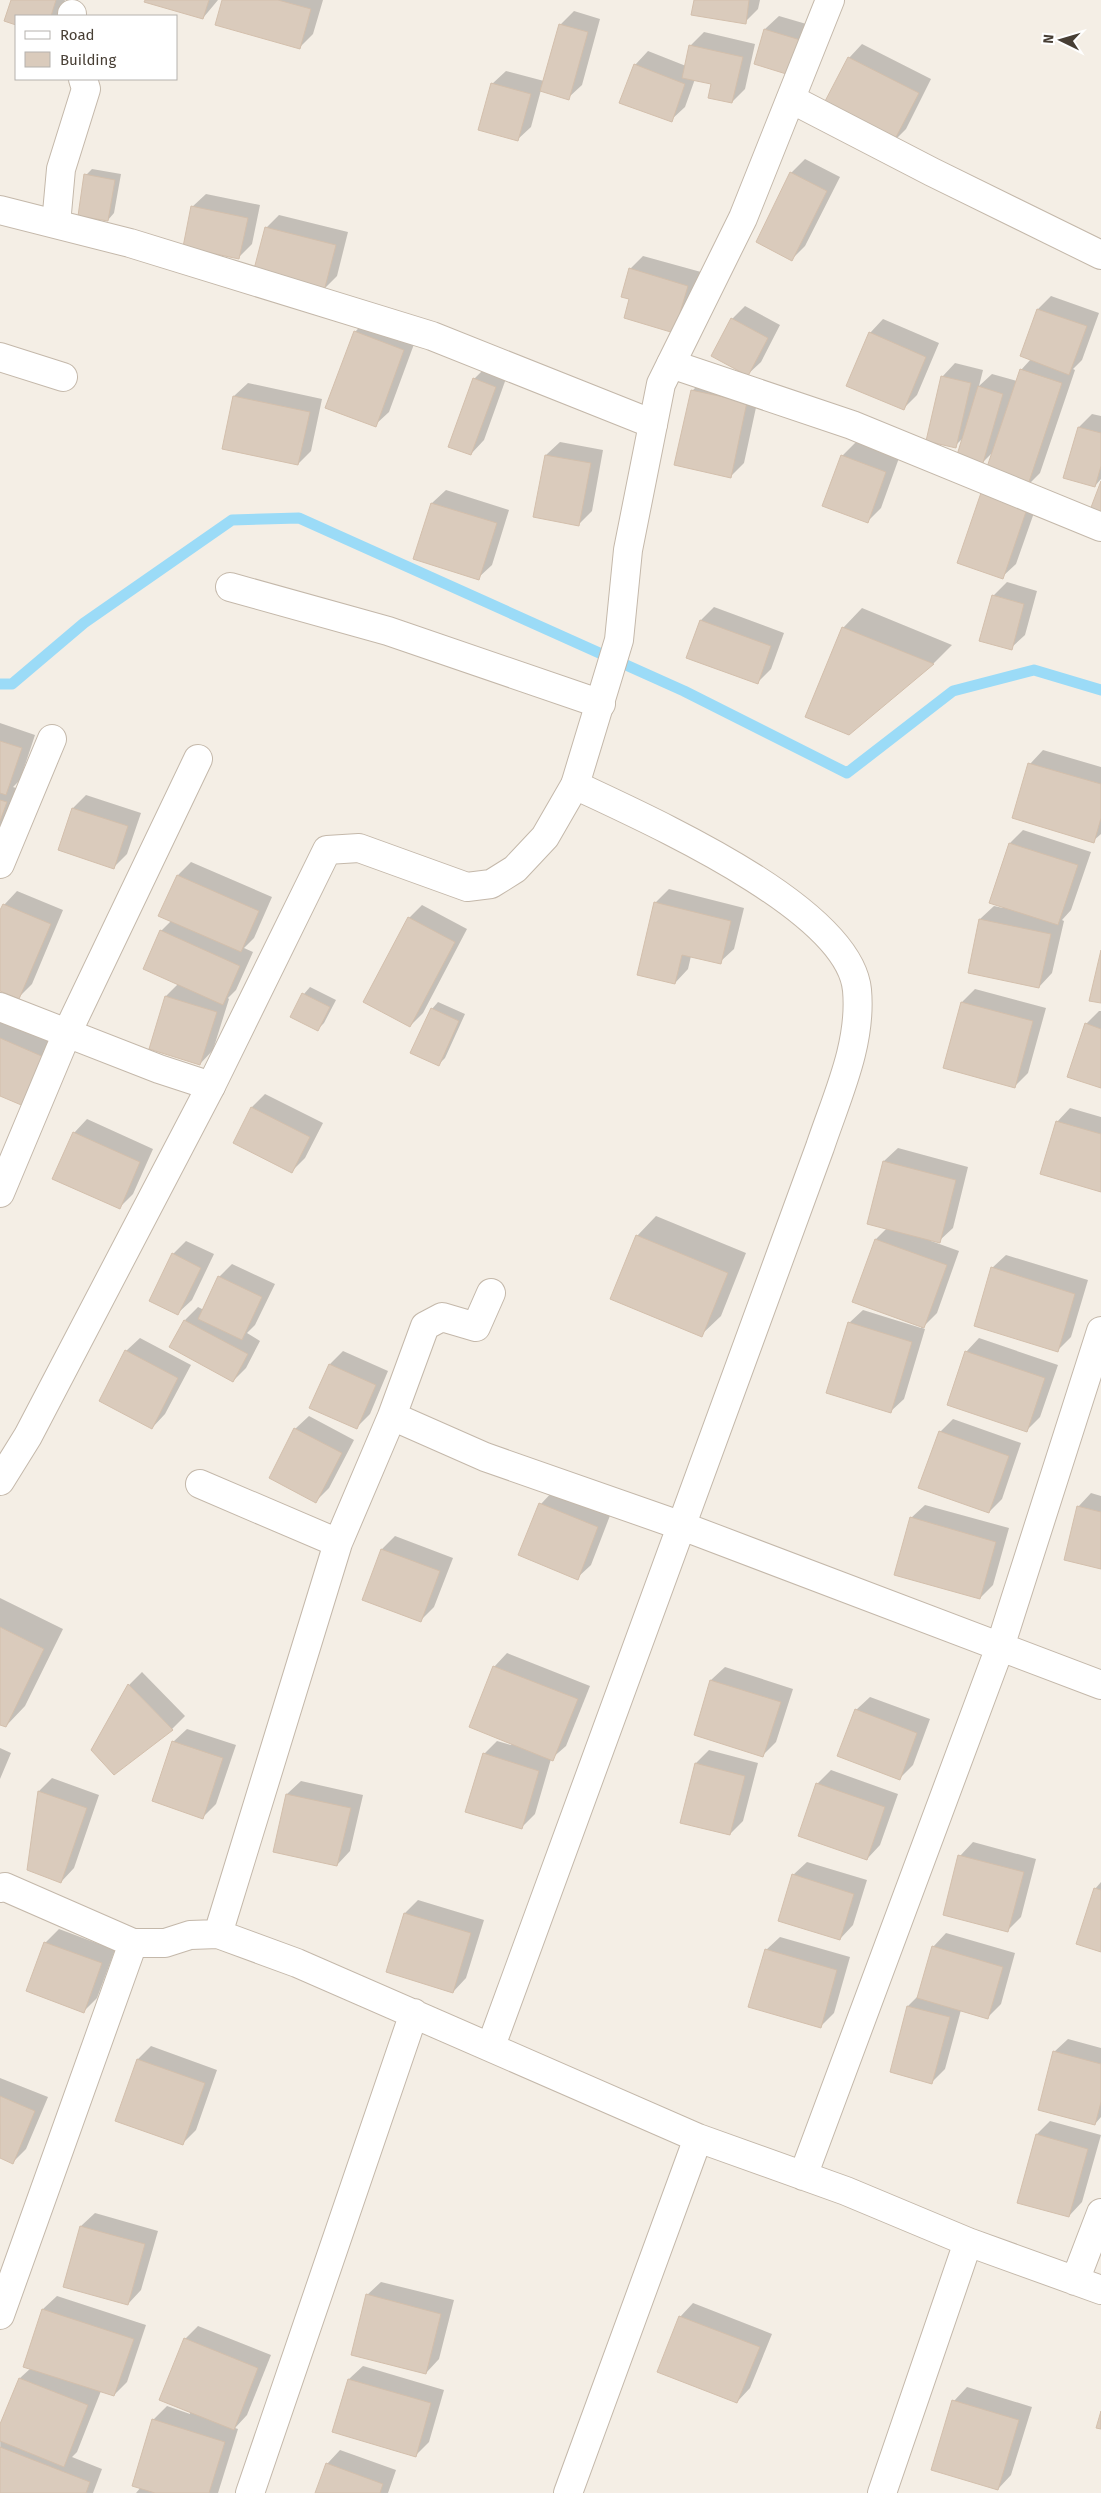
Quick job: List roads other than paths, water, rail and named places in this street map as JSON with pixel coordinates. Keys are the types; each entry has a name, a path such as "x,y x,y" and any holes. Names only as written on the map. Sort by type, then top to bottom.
{"street":[{"path":"0,1481 28,1436 212,1086 327,850 359,848 467,887 491,884 514,869 545,838 575,785 619,640 628,550 661,384 743,218 830,0"},
{"path":"56,224 61,169 86,89 83,80"},
{"path":"791,99 932,172 1101,255"},
{"path":"0,210 130,243 432,336 653,424"},
{"path":"0,357 63,377"},
{"path":"672,364 852,425 1101,527"},
{"path":"230,587 604,694"},
{"path":"0,864 52,739"},
{"path":"0,1193 67,1033 198,758"},
{"path":"491,2046 682,1526 820,1146 856,1041 857,989 849,961 825,934 784,896 691,840 575,785"},
{"path":"0,1007 159,1069 212,1086"},
{"path":"218,1934 338,1543 392,1416 425,1326 442,1317 476,1327 490,1293"},
{"path":"803,2176 1000,1647 1101,1331"},
{"path":"392,1416 485,1456 682,1526 1101,1685"},
{"path":"200,1484 338,1543"},
{"path":"0,1888 5,1887 134,1943 165,1943 190,1935 218,1934 297,1963 491,2046 698,2138 846,2191 968,2242 1101,2290"},
{"path":"0,2315 134,1943"},
{"path":"250,2493 414,2014"},
{"path":"568,2493 698,2138"},
{"path":"1075,2280 1101,2213"},
{"path":"882,2493 968,2242"}],"waterway":[{"path":"0,684 12,684 84,623 232,520 299,518 684,691 847,773 953,691 1034,670 1101,690"}]}
